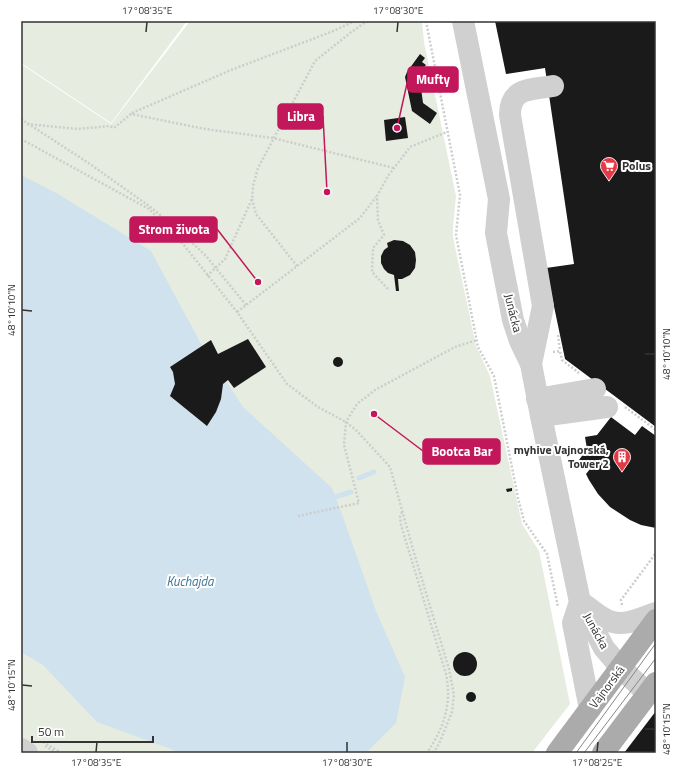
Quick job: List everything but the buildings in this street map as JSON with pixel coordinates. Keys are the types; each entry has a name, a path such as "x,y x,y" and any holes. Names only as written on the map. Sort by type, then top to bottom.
{"main road":[{"name":"Vajnorská","path":"557,753 656,620"},
{"path":"603,753 652,688"}],"street":[{"name":"Junácka","path":"463,21 499,199 496,232 513,320 520,341 531,364 580,602 598,640 621,668 652,688"},
{"path":"531,364 539,307 510,115 510,106 513,99 518,94 552,82"},
{"path":"513,320 534,313 539,307"},
{"path":"538,401 589,385"},
{"path":"538,401 607,407"},
{"name":"Junácka","path":"580,602 606,620 612,622 628,622 656,613"},
{"name":"Junácka","path":"580,602 573,623 590,708"},
{"path":"21,749 27,753"}],"path":[{"path":"27,124 78,129 110,126 114,128 131,114 231,70 331,32 355,21"},
{"path":"207,276 224,259 252,199 258,168 315,61 350,33 368,21"},
{"path":"426,21 460,195 456,235 478,347 494,376 518,498 524,521 547,554 558,608"},
{"path":"131,114 205,129 273,138 394,168"},
{"path":"21,119 90,164 173,225 206,256 246,305"},
{"path":"237,312 360,218 377,196 394,168 410,147 447,132"},
{"path":"21,139 150,209 179,239 237,312 287,384 318,407 346,422 357,431 390,467 449,669 454,695 452,712 439,744 433,753"},
{"path":"377,196 378,220 384,235 373,248 372,272 388,289"},
{"path":"252,199 256,214 297,266"},
{"path":"173,225 181,217"},
{"path":"558,335 560,351"},
{"path":"298,516 359,503 344,445 346,422 357,404 375,390 456,347 477,340"},
{"path":"402,512 400,517 401,525 449,688 447,710 427,753"},
{"path":"622,606 621,600 656,553"}],"shaded area":[{"path":"21,21 187,21 111,123 21,63"},
{"path":"190,21 422,21 424,42 456,196 453,237 476,346 490,376 522,524 539,551 570,704 532,753 21,753 21,64 111,124"}],"water":[{"name":"Kuchajda","path":"21,175 58,194 151,251 200,342 243,407 332,488 376,611 405,677 396,723 366,753 177,753 171,749 97,722 43,665 21,652"}],"waterway":[{"path":"359,478 374,472"},
{"path":"335,497 351,492"}],"tram line":[{"path":"576,753 656,643"},
{"path":"584,753 656,658"}],"place":[{"name":"Mufty","path":"397,128"},
{"name":"Polus","path":"609,181"},
{"name":"Libra","path":"327,192"},
{"name":"Strom života","path":"258,282"},
{"name":"Bootca Bar","path":"374,414"},
{"name":"myhive Vajnorská, Tower 2","path":"622,472"}]}
